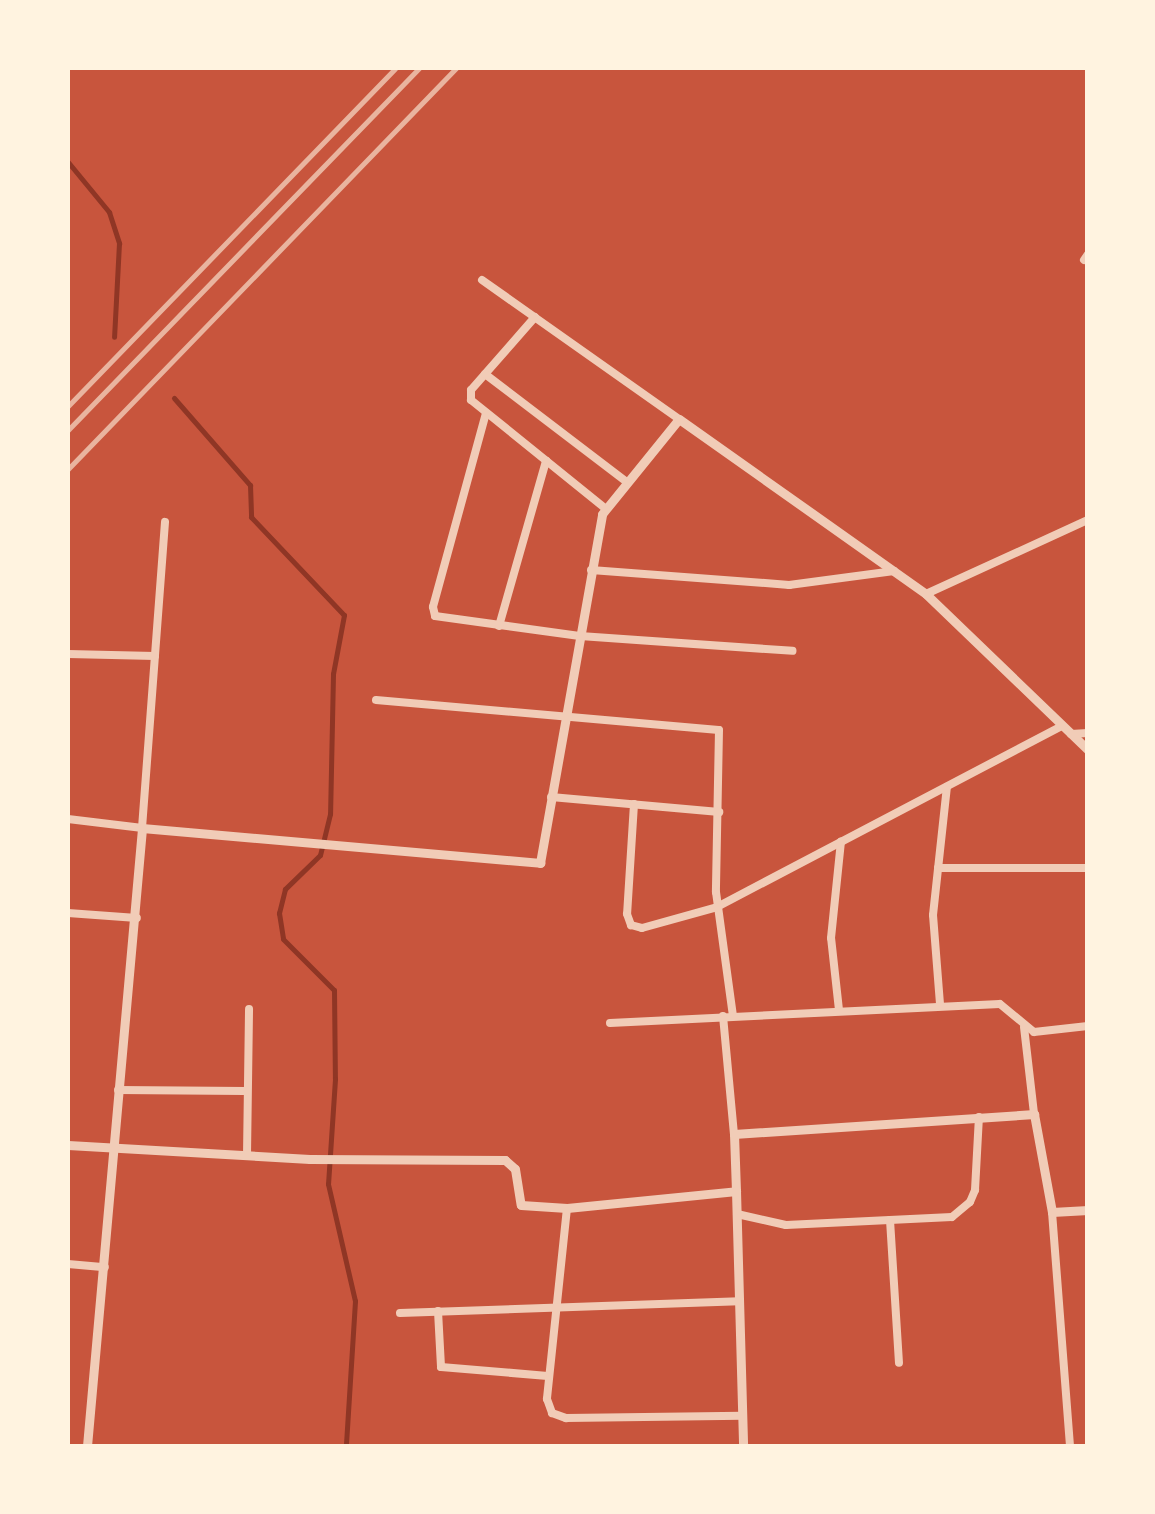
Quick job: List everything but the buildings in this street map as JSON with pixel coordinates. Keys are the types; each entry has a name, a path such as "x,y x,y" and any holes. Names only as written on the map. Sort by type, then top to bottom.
{"street":[{"path":"482,280 926,594 1088,750"},
{"path":"535,317 470,395 486,413 606,509"},
{"path":"485,374 627,482"},
{"path":"486,413 433,607 439,619 580,636 792,650"},
{"path":"68,819 540,863 606,509 679,419"},
{"path":"498,626 546,461"},
{"path":"926,594 1088,520"},
{"path":"87,1446 105,1267 111,1150 137,918 165,522"},
{"path":"592,570 789,585 894,571"},
{"path":"68,654 155,656"},
{"path":"376,700 564,720 719,730 717,906 734,1134 743,1446"},
{"path":"634,804 627,914 631,925 642,928 717,906 1062,726"},
{"path":"1071,734 1088,733"},
{"path":"940,1004 933,915 947,786"},
{"path":"551,797 719,812"},
{"path":"839,1010 831,938 841,842"},
{"path":"938,868 1088,868"},
{"path":"68,913 137,918"},
{"path":"610,1023 940,1004 1006,1006 1034,1032 1088,1026"},
{"path":"247,1155 249,1009"},
{"path":"1024,1026 1034,1114 1052,1212 1070,1446"},
{"path":"118,1090 245,1091"},
{"path":"734,1134 1034,1114"},
{"path":"737,1214 786,1225 952,1217 970,1202 979,1118"},
{"path":"68,1145 310,1159 505,1160 515,1169 521,1205 567,1208 736,1191"},
{"path":"567,1208 554,1306 548,1407 558,1417 742,1416"},
{"path":"1052,1212 1088,1210"},
{"path":"890,1220 899,1363"},
{"path":"68,1264 105,1267"},
{"path":"400,1313 739,1301"},
{"path":"438,1311 441,1367 548,1376"}],"waterway":[{"path":"68,162 109,212 119,243 114,337"},
{"path":"174,398 250,485 251,517 344,615 333,674 330,814 320,855 285,889 279,913 283,939 334,990 335,1079 328,1184 355,1301 346,1446"}],"railway":[{"path":"68,406 395,68"},
{"path":"68,430 419,68"},
{"path":"68,469 456,68"}]}
